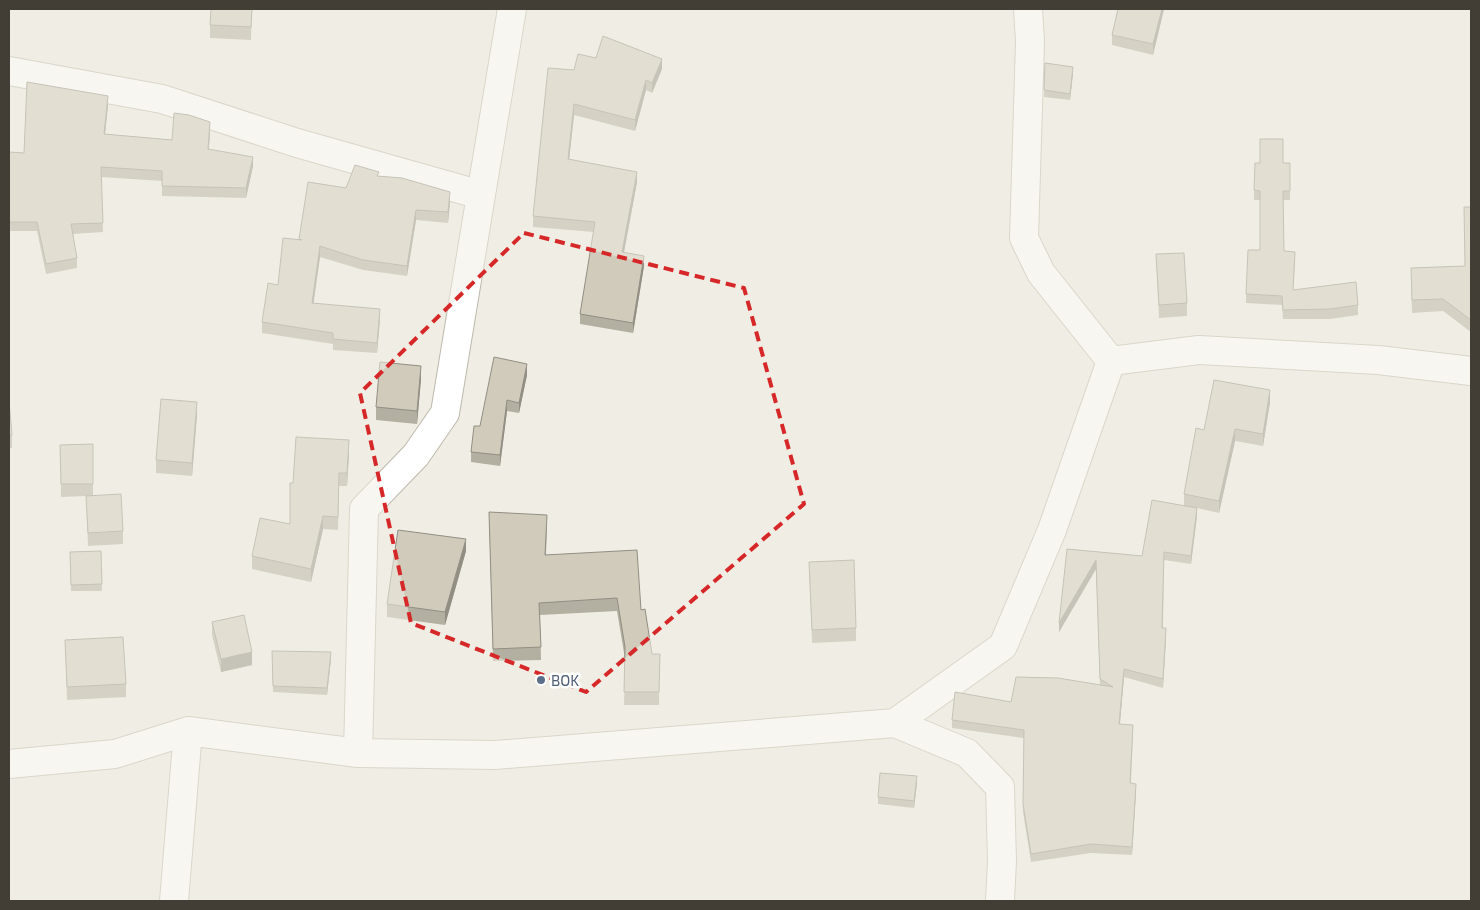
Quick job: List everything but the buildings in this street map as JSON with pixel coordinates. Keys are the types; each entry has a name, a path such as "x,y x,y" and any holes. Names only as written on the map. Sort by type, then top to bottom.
{"street":[{"path":"358,752 364,509 416,455 445,412 512,9"},
{"path":"1028,9 1030,41 1024,238 1041,273 1111,362"},
{"path":"9,71 162,99 297,143 481,195"},
{"path":"1111,362 1199,350 1378,360 1471,371"},
{"path":"894,723 1003,646 1052,530 1111,362"},
{"path":"9,764 115,754 188,731 358,752 495,755 894,723 967,753 1000,787 1002,861 1000,901"},
{"path":"174,901 188,731"}],"highlighted area":[{"path":"524,233 744,288 804,504 586,692 411,623 360,393"}],"place":[{"name":"BOK","path":"541,680"}]}
